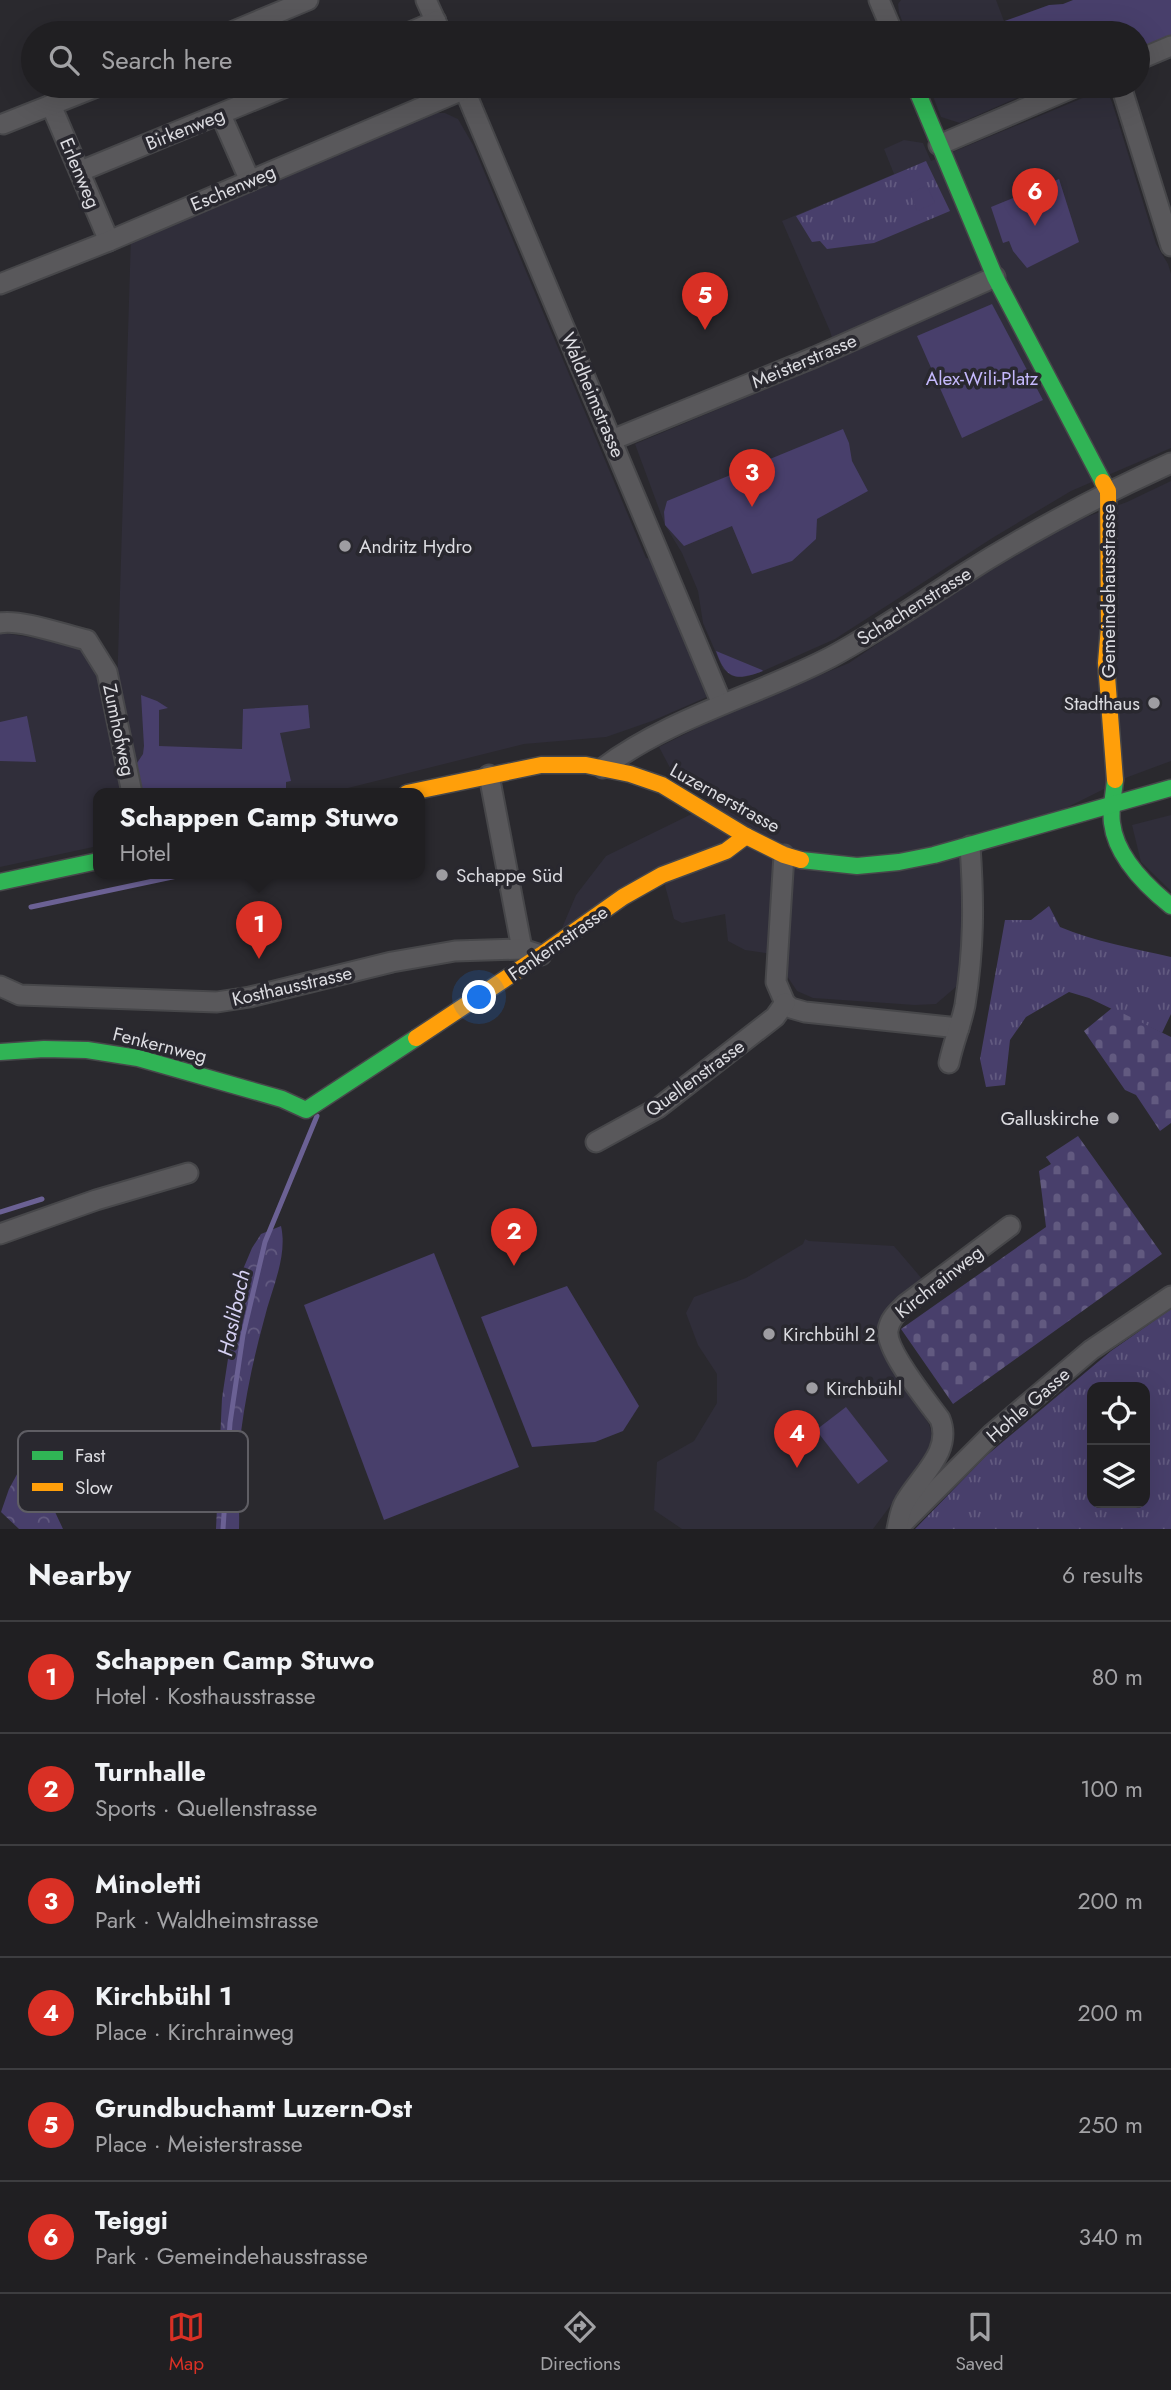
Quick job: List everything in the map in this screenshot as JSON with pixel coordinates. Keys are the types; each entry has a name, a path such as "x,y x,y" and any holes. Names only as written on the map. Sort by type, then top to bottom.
{"street":[{"path":"258,21 308,0"},
{"path":"426,0 436,21"},
{"path":"879,0 888,21"},
{"path":"1150,55 1171,46"},
{"path":"3,124 69,98"},
{"name":"Birkenweg","path":"81,172 260,98"},
{"name":"Eschenweg","path":"0,284 109,241 439,98"},
{"name":"Waldheimstrasse","path":"469,98 722,704"},
{"name":"Gemeindehausstrasse","path":"920,98 995,278 1108,491 1106,663 1116,772 1111,821 1115,837 1127,859 1150,890 1171,906"},
{"path":"939,145 1049,98"},
{"path":"1125,98 1171,246"},
{"name":"Erlenweg","path":"51,105 109,241"},
{"path":"221,115 250,181"},
{"name":"Meisterstrasse","path":"612,440 815,357 995,278"},
{"name":"Schachenstrasse","path":"603,768 622,753 722,704 834,655 1031,534 1108,491 1171,463"},
{"name":"Zumhofweg","path":"3,619 87,640 107,672 131,788"},
{"path":"646,779 643,760 651,739"},
{"name":"Luzernerstrasse","path":"425,789 555,764 603,768 646,779 677,793 746,836 784,855 818,863 858,866 899,862 970,846 1171,788"},
{"path":"489,775 522,949"},
{"name":"Fenkernstrasse","path":"306,1110 541,955 623,897 662,875 726,851 746,836"},
{"path":"949,1063 960,1028 974,921 970,846"},
{"path":"784,855 776,982 785,1003 805,1012 960,1028"},
{"path":"0,882 93,862"},
{"name":"Kosthausstrasse","path":"0,986 20,995 217,1002 250,997 392,962 455,951 522,949 541,955"},
{"name":"Quellenstrasse","path":"596,1142 658,1108 775,1017 785,1003"},
{"name":"Fenkernweg","path":"0,1052 87,1050 138,1058 282,1099 306,1110"},
{"path":"0,1234 96,1200 188,1173"},
{"name":"Kirchrainweg","path":"897,1529 903,1505 942,1448 944,1431 940,1419 891,1348 887,1333 891,1319 906,1304 1010,1226"},
{"name":"Hohle Gasse","path":"897,1529 943,1481 1013,1416 1091,1350 1171,1296"}],"shaded area":[{"path":"901,0 996,0 1004,21 902,21 898,4"},
{"path":"934,98 1017,98 960,123 941,117"},
{"path":"1083,98 1110,98 1156,244 1171,274 1171,448 1071,491 835,639 763,671 745,677 732,676 723,669 703,623 698,591 682,553 665,525 635,444 838,359 830,331 782,221 894,174 884,149 904,140 923,143 931,161"},
{"path":"445,113 458,119 473,145 646,558 652,559 675,613 707,697 606,737 524,744 348,788 139,788 117,689 131,236 411,120"},
{"path":"1171,481 1171,761 1128,777 988,847 975,860 961,973 957,986 936,1004 813,998 797,991 787,976 785,956 745,950 728,941 725,914 682,923 674,919 660,867 562,928 576,895 606,856 710,805 703,790 677,781 659,747 711,721 849,663 942,600 1070,523 1127,502"},
{"path":"0,634 81,645 103,682 127,788 93,788 93,847 0,867"},
{"path":"1171,815 1171,891 1141,862 1132,825"},
{"name":"Kirchbühl","path":"805,1239 894,1246 923,1280 887,1308 879,1328 879,1346 929,1424 935,1446 873,1529 682,1529 654,1510 657,1462 694,1441 717,1403 717,1374 698,1345 686,1313 694,1297 746,1278 803,1244"}],"green space":[{"path":"1073,0 1171,0 1171,35 1150,45 1150,21 1005,21 1049,5"},
{"path":"926,161 950,211 874,243 827,249 820,241 812,242 796,216"},
{"path":"1059,179 1079,242 1027,268 1013,251 1009,241 1003,243 991,207"},
{"path":"927,186 935,203 917,211 910,193"},
{"name":"Alex-Wili-Platz","path":"992,304 1043,400 962,438 917,336"},
{"path":"843,429 852,461 868,491 817,519 816,539 792,561 752,574 732,526 684,546 665,525 667,501"},
{"path":"716,651 763,671 746,676 733,676 724,668"},
{"path":"141,695 168,708 159,710 159,746 242,749 243,709 308,705 310,728 280,733 291,781 286,782 286,788 139,788 135,766 143,754"},
{"path":"27,716 36,762 0,761 0,722"},
{"path":"1049,906 1060,927 1101,941 1171,957 1171,1014 1162,1033 1089,998 1069,992 1026,1017 1010,1040 1005,1085 986,1087 980,1059 1005,920 1031,920"},
{"path":"1112,1008 1171,1037 1171,1123 1160,1131 1136,1095 1125,1090 1084,1031"},
{"path":"1078,1136 1162,1254 953,1404 901,1329 1046,1227 1039,1171 1051,1164 1046,1157"},
{"path":"281,1226 281,1261 254,1361 241,1431 220,1431 222,1398 241,1274 261,1234"},
{"path":"434,1253 519,1467 384,1520 304,1305"},
{"path":"567,1286 639,1406 623,1431 595,1442 532,1447 481,1317"},
{"path":"1171,1309 1171,1529 915,1529 986,1456 1111,1351"},
{"path":"846,1407 888,1461 858,1484 816,1430"},
{"path":"18,1472 18,1512 55,1512 63,1529 19,1529 1,1512"},
{"path":"217,1512 239,1512 239,1529 216,1529"}],"waterway":[{"path":"31,907 163,879"},
{"name":"Haslibach","path":"229,1431 243,1335 265,1242 317,1116"},
{"path":"0,1212 42,1199"},
{"name":"Haslibach","path":"223,1529 224,1512"}],"traffic: fast":[{"path":"920,98 995,277 1103,482"},
{"path":"1115,780 1112,818 1119,848 1142,880 1171,906"},
{"path":"801,860 857,866 899,862 934,855 1171,788"},
{"path":"0,882 93,862"},
{"path":"0,1052 87,1050 138,1058 282,1099 306,1110 416,1038"}],"traffic: slow":[{"path":"1103,482 1108,491 1109,627 1106,663 1115,780"},
{"path":"425,789 541,765 586,765 630,774 662,785 746,836 784,855 801,860"},
{"path":"416,1038 623,897 662,875 726,851 746,836"}],"place":[{"name":"Teiggi","path":"1035,226"},
{"name":"Grundbuchamt Luzern-Ost","path":"705,330"},
{"name":"Minoletti","path":"752,507"},
{"name":"Andritz Hydro","path":"345,546"},
{"name":"Stadthaus","path":"1154,703"},
{"name":"Schappe Süd","path":"442,875"},
{"name":"Schappen Camp Stuwo","path":"259,959"},
{"name":"Galluskirche","path":"1113,1118"},
{"name":"Turnhalle","path":"514,1266"},
{"name":"Kirchbühl 2","path":"769,1334"},
{"name":"Kirchbühl","path":"812,1388"},
{"name":"Kirchbühl 1","path":"797,1468"}]}
